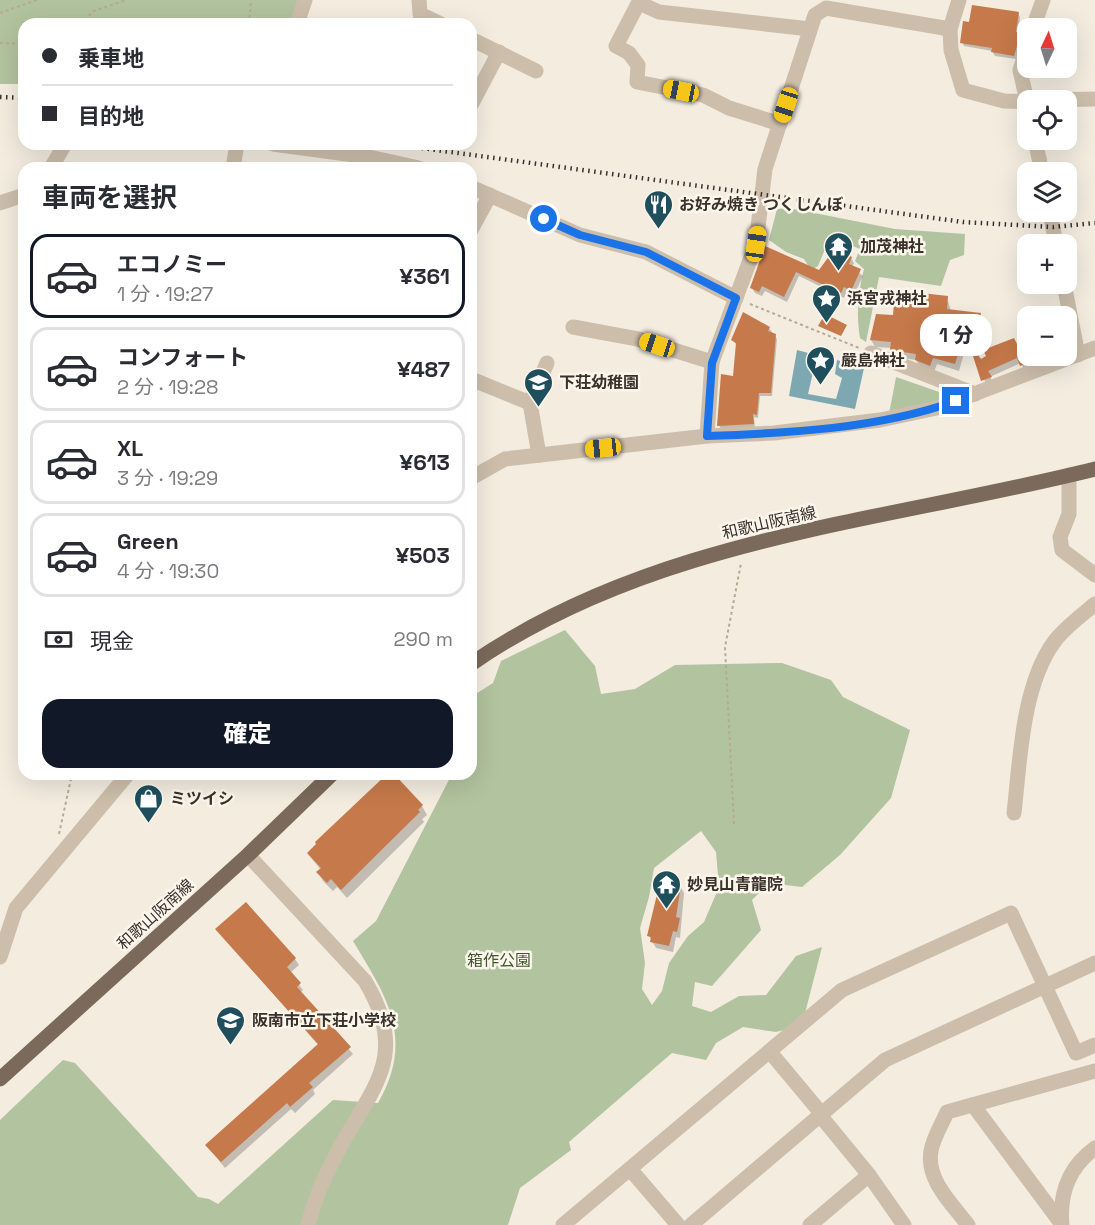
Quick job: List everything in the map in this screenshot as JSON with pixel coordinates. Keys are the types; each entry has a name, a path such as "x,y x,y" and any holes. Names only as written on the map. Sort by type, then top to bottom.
{"main road":[{"name":"和歌山阪南線","path":"477,661 578,602 661,569 743,545 1095,469"},
{"name":"和歌山阪南線","path":"0,1079 248,855 326,780"}],"street":[{"path":"299,18 305,0"},
{"path":"418,0 420,14 428,18"},
{"path":"959,0 950,28 951,50 963,90 1017,102"},
{"path":"1037,18 1043,0"},
{"path":"780,124 729,108 703,95 637,82 638,65 629,53 616,46 639,2 659,12 813,15 826,8 950,28"},
{"path":"707,436 712,363 756,244 765,169 813,15"},
{"path":"477,42 536,71"},
{"path":"477,94 499,52"},
{"path":"1077,99 1095,99"},
{"path":"317,150 392,162"},
{"path":"477,190 580,235 646,252 736,298"},
{"path":"477,219 490,195"},
{"path":"0,203 18,197"},
{"path":"1066,294 1078,355"},
{"path":"573,327 638,339 712,363"},
{"path":"477,475 505,459 707,436 774,433 880,420 937,408 1095,348"},
{"path":"871,353 975,394"},
{"path":"539,455 530,403 547,363"},
{"path":"477,381 530,403"},
{"path":"1069,475 1069,514 1060,537 1062,550 1095,575"},
{"path":"1014,813 1024,727 1041,666 1053,644 1066,628 1095,604"},
{"path":"0,957 16,908 123,780"},
{"path":"248,855 365,981 377,1001 386,1029 385,1053 378,1084 335,1156 314,1201 308,1225"},
{"path":"562,1225 842,990 1011,913 1047,986 1076,1053 1095,1045"},
{"path":"691,1225 885,1060 1095,963"},
{"path":"770,1052 869,1175 904,1225"},
{"path":"968,1225 940,1188 931,1166 931,1150 947,1112 1095,1071"},
{"path":"973,1105 1062,1224"},
{"path":"1062,1224 1063,1201 1069,1176 1079,1159 1095,1148"},
{"path":"630,1169 678,1225"},
{"path":"810,1225 869,1175"}],"path":[{"path":"0,13 37,0"},
{"path":"86,18 94,11 126,0"},
{"path":"250,18 251,0"},
{"path":"0,43 18,44"},
{"path":"736,298 871,353"},
{"path":"734,824 725,647 740,566"},
{"path":"52,863 71,780"}],"green space":[{"path":"0,0 298,0 293,18 18,18 18,84 0,84"},
{"path":"789,208 895,229 965,234 964,255 950,260 941,286 879,277 866,342 860,338 858,320 859,294 864,269 855,261 860,249 830,237 818,266 813,269 809,267 804,259 786,252 769,240 777,209"},
{"path":"896,377 945,394 945,400 889,414"},
{"name":"箱作公園","path":"565,630 595,666 601,694 635,689 675,665 782,663 831,680 843,697 910,730 891,798 840,855 802,887 769,883 752,900 761,930 712,986 695,982 692,1006 711,1012 739,996 766,995 796,956 822,947 802,1025 776,1032 743,1027 716,1043 706,1060 672,1053 569,1142 571,1150 520,1188 508,1225 0,1225 0,1120 63,1060 75,1063 198,1197 218,1204 333,1100 378,1103 389,1080 394,1059 395,1038 386,1000 353,941 376,921 449,780 477,780 477,693 493,683 501,661","holes":["701,831 716,852 719,887 704,922 688,936 669,963 662,991 652,1005 642,989 645,963 640,928 654,868"]}],"water":[{"path":"797,350 831,359 830,372 814,368 808,394 836,399 842,378 835,374 837,360 864,368 855,409 789,396"}],"building":[{"path":"972,5 1019,12 1016,32 1017,46 1014,56 991,52 992,48 960,43 963,21 969,22"},
{"path":"765,246 819,270 835,248 852,257 849,264 861,269 851,291 844,287 841,293 796,272 784,297 762,286 759,292 750,288"},
{"path":"895,290 948,296 947,309 981,313 977,341 967,324 955,364 933,358 930,366 915,360 916,354 890,350 891,342 870,340 876,314 893,315"},
{"path":"743,312 770,327 768,331 776,334 771,393 759,393 757,415 753,414 754,424 717,426 721,374 733,376 736,343 731,340"},
{"path":"825,314 847,325 841,336 818,326"},
{"path":"1014,338 1017,344 1017,358 988,371 992,377 981,381 972,353 976,352 981,359 986,356 983,350"},
{"path":"381,780 400,780 423,805 418,810 420,812 341,890 331,879 327,883 316,872 321,868 307,853 316,844 315,842"},
{"name":"妙見山青龍院","path":"665,881 681,885 676,917 680,918 677,932 673,931 669,946 650,942 651,937 647,936 659,886 663,887"},
{"path":"246,902 296,958 287,967 301,983 297,987 351,1047 309,1083 313,1087 290,1107 287,1103 221,1162 205,1145 318,1044 215,929"}],"railway":[{"path":"0,97 18,98"},
{"path":"436,150 963,222 1053,227 1095,223"}],"place":[{"name":"お好み焼き つくしんぼ","path":"658,230"},
{"name":"加茂神社","path":"839,272"},
{"name":"浜宮戎神社","path":"826,324"},
{"name":"嚴島神社","path":"820,386"},
{"name":"下荘幼稚園","path":"538,408"},
{"name":"ミツイシ","path":"149,824"},
{"name":"妙見山青龍院","path":"666,910"},
{"name":"阪南市立下荘小学校","path":"231,1046"}],"route":[{"path":"544,219 580,235 646,252 736,298 712,363 707,436 774,433 880,420 937,408 956,401"}]}
